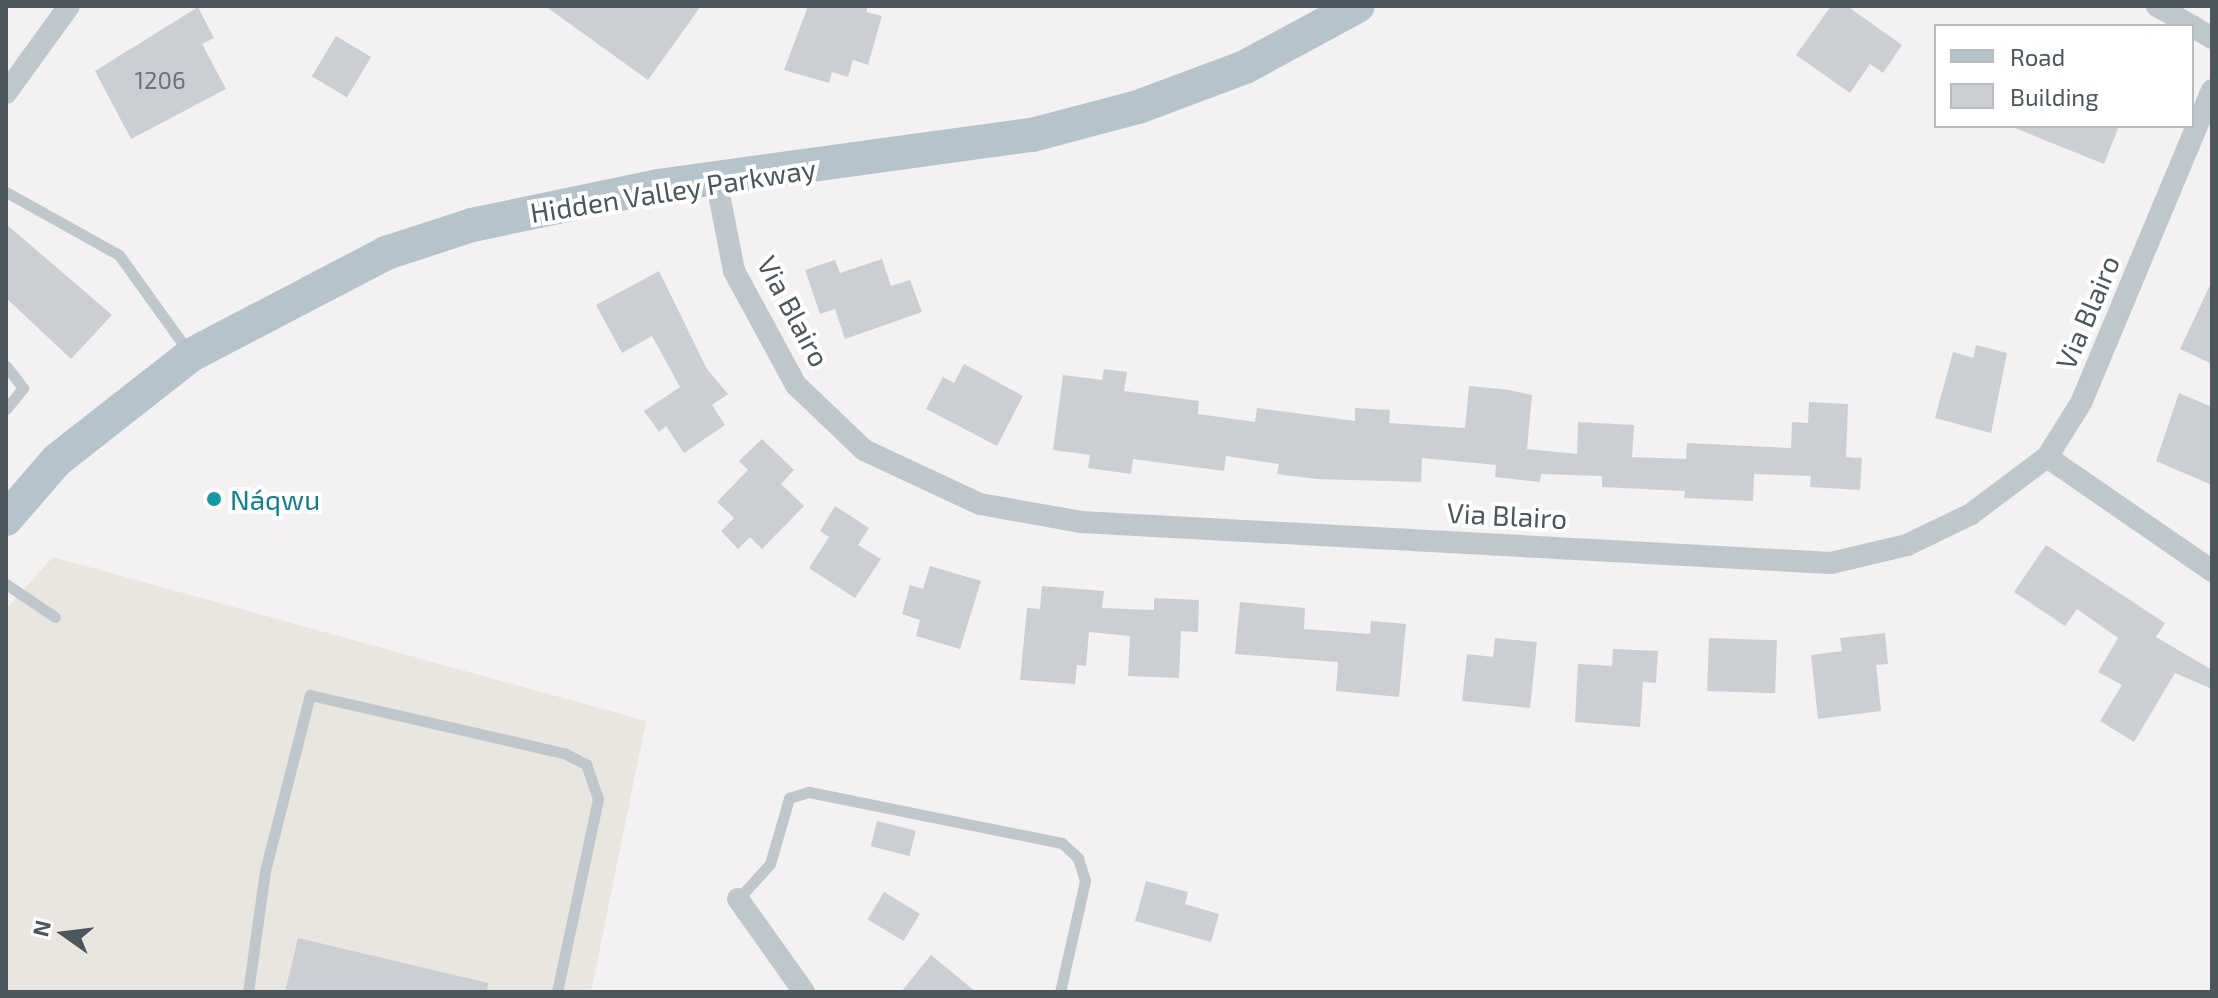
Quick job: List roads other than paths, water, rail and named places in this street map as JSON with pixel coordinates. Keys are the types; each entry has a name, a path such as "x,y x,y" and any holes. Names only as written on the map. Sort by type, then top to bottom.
{"main road":[{"name":"Hidden Valley Parkway","path":"7,514 57,460 191,355 386,253 472,225 716,179 922,154 1138,107 1245,67 1358,6"}],"street":[{"path":"6,93 69,6"},
{"path":"2157,6 2188,24"},
{"path":"2194,27 2212,38"},
{"name":"Via Blairo","path":"716,179 734,271 796,385 864,450 980,504 1081,522 1831,563 1907,545 1971,514 2047,457 2081,403 2212,90"},
{"path":"2047,457 2212,571"},
{"path":"738,899 804,992"}],"lane":[{"path":"6,192 119,255 191,355"},
{"path":"6,366 23,388 6,409"},
{"path":"6,584 55,617"},
{"path":"248,992 265,871 310,695 564,753 586,764 598,799 557,992"},
{"path":"738,899 770,864 789,798 809,792 1062,843 1078,858 1085,881 1060,992"}],"place":[{"name":"Náqwu","path":"214,499"}]}
